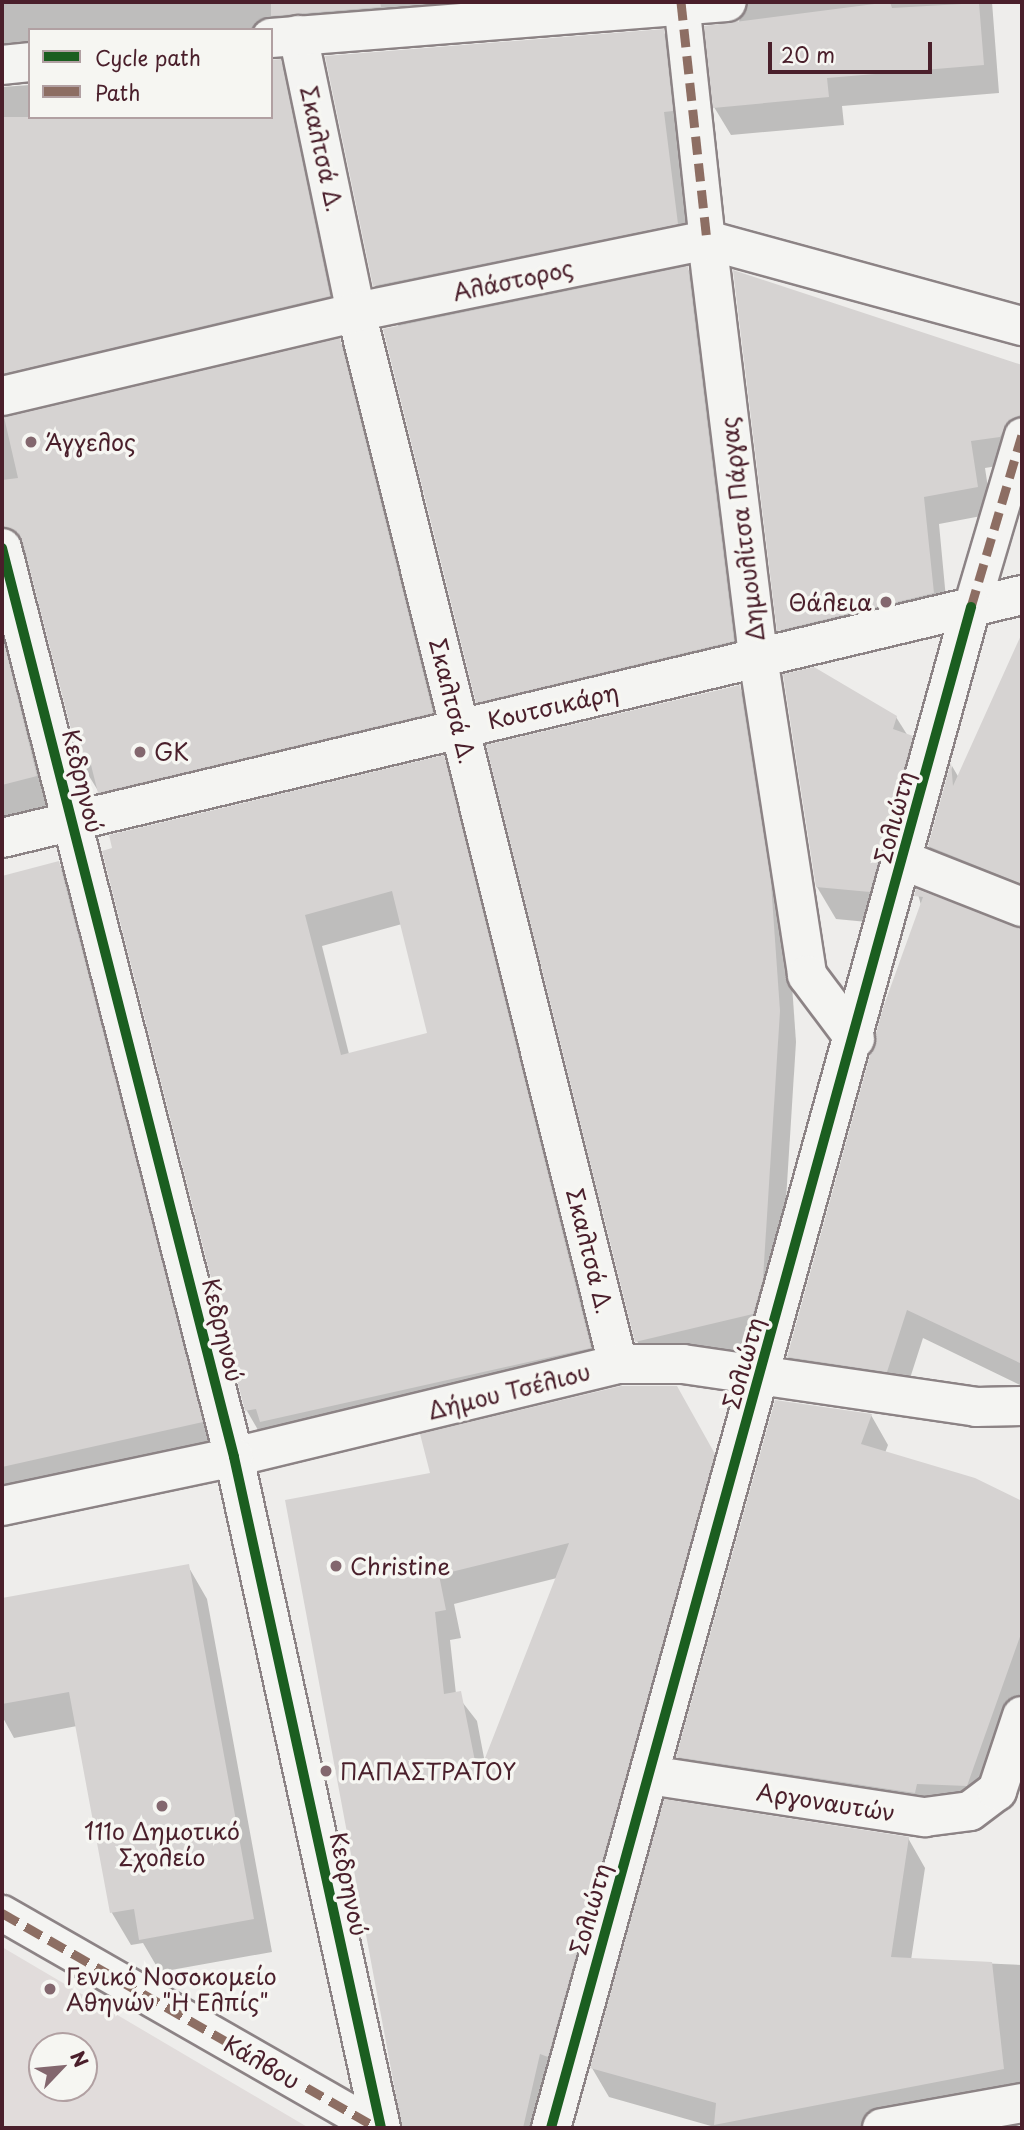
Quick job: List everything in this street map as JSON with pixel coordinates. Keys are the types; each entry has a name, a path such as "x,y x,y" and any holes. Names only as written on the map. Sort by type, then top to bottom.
{"street":[{"path":"284,36 727,2"},
{"name":"Δημουλίτσα Πάργας","path":"681,4 758,657 807,975 855,1039"},
{"name":"Σκαλτσά Δ.","path":"284,36 356,312 618,1364"},
{"path":"2,65 28,62"},
{"name":"Αλάστορος","path":"2,396 356,312 707,240 1022,326"},
{"name":"Σολιώτη","path":"551,2128 905,861 971,607 1022,435"},
{"name":"Κεδρηνού","path":"2,548 234,1457 379,2128"},
{"name":"Κουτσικάρη","path":"2,838 1022,595"},
{"path":"905,861 1022,907"},
{"name":"Δήμου Τσέλιου","path":"2,1506 234,1457 618,1364 683,1364 976,1407 1022,1406"},
{"name":"Αργοναυτών","path":"649,1775 925,1817 970,1811 997,1791 1022,1716"},
{"name":"Κάλβου","path":"2,1913 379,2128"},
{"path":"882,2128 1022,2102"}],"shaded area":[{"name":"Γενικό Νοσοκομείο Αθηνών \"Η Ελπίς\"","path":"2,1947 309,2128 2,2128"}],"building":[{"path":"271,2 380,2 381,7 271,16"},
{"path":"890,2 892,8 979,3 984,65 827,78 829,97 713,108 704,26"},
{"path":"664,29 673,111 664,112 678,224 373,286 325,56"},
{"path":"281,59 330,296 2,374 2,117 273,119 273,60"},
{"path":"688,266 734,641 476,703 383,329"},
{"path":"733,270 1022,365 1020,415 1008,421 1000,437 971,441 978,487 924,497 934,593 777,631"},
{"path":"340,338 433,713 98,793 90,761 80,764 23,543 2,527 2,480 18,478 4,417"},
{"path":"1022,633 1022,884 928,846 951,762 953,786"},
{"path":"2,635 37,776 2,785"},
{"path":"814,667 897,716 893,729 913,736 870,892 816,887 783,674"},
{"path":"740,685 771,883 780,1011 763,1279 753,1314 635,1342 486,745"},
{"path":"444,755 591,1348 260,1422 256,1409 245,1411 102,851 112,848 109,835","holes":["392,891 427,1033 341,1055 305,915"]},
{"path":"59,861 203,1422 2,1467 2,876"},
{"path":"916,889 1022,928 1022,1364 907,1310 887,1372 787,1357 883,1008 923,897 914,896"},
{"path":"621,1386 677,1386 715,1454 548,2057 540,2054 523,2128 402,2128 285,1500 430,1473 420,1434","holes":["569,1543 478,1776 461,1691 444,1694 435,1612 446,1610 439,1575"]},
{"path":"775,1400 872,1414 861,1444 975,1478 1022,1501 1022,1631 967,1786 917,1784 915,1793 676,1757"},
{"name":"111ο Δημοτικό Σχολείο","path":"189,1564 254,1919 139,1940 134,1909 110,1913 69,1692 2,1704 2,1598"},
{"path":"664,1799 909,1837 891,1957 992,1962 1004,2069 714,2125 716,2103 590,2068"}],"marked path":[{"path":"681,2 707,240"},
{"path":"971,607 1022,435"},
{"path":"2,1913 378,2128"}],"cycle path":[{"path":"2,548 234,1457 381,2128"},
{"path":"551,2128 971,607"}],"place":[{"name":"Άγγελος","path":"31,442"},
{"name":"Θάλεια","path":"886,602"},
{"name":"GK","path":"140,752"},
{"name":"Christine","path":"336,1566"},
{"name":"ΠΑΠΑΣΤΡΑΤΟΥ","path":"326,1771"},
{"name":"111ο Δημοτικό Σχολείο","path":"162,1806"},
{"name":"Γενικό Νοσοκομείο Αθηνών \"Η Ελπίς\"","path":"50,1989"}]}
